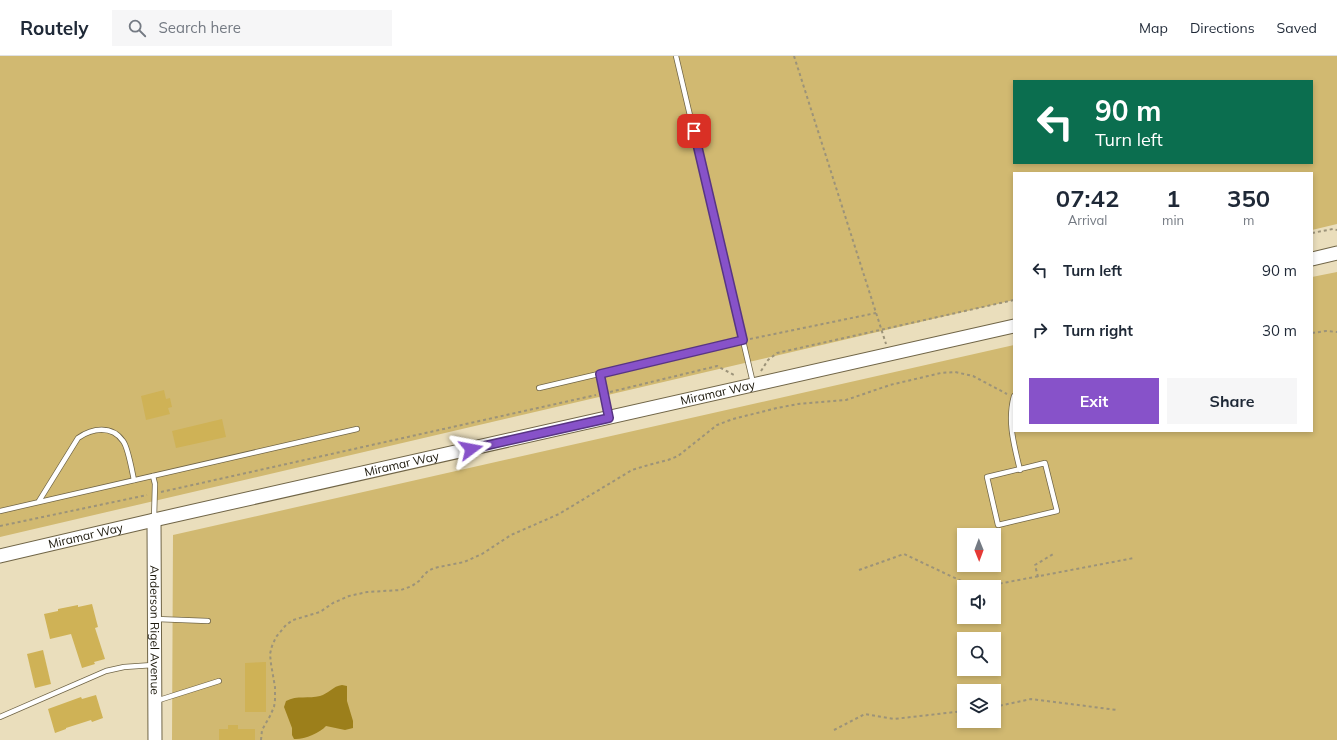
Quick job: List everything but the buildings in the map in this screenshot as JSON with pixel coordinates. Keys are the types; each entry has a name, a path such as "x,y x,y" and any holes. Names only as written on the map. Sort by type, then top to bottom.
{"street":[{"path":"1313,259 1337,253"},
{"name":"Miramar Way","path":"0,556 609,418 752,381 890,355 1013,329"},
{"name":"Anderson Rigel Avenue","path":"154,520 155,740"}],"lane":[{"path":"676,56 752,381"},
{"path":"539,388 743,340"},
{"path":"600,374 609,418"},
{"path":"1013,400 1010,426 1020,470"},
{"path":"39,501 78,438 93,430 102,429 110,431 118,435 124,442 134,480"},
{"path":"0,511 357,429"},
{"path":"1045,463 1057,511 998,525 987,477 1020,470 1045,463"},
{"path":"153,476 154,520"},
{"path":"154,619 208,621"},
{"path":"0,717 106,671 124,667 154,665"},
{"path":"155,701 219,681"}],"path":[{"path":"794,56 890,355"},
{"path":"1313,233 1333,229 1337,230"},
{"path":"0,526 604,393 717,366 740,378 752,381 768,360 777,354 1013,300"},
{"path":"743,340 876,313"},
{"path":"1313,333 1326,331 1337,332"},
{"path":"261,740 262,730 274,707 275,700 275,687 270,654 272,646 276,637 286,625 293,620 320,612 333,603 349,596 367,592 401,590 412,586 428,571 434,568 464,562 482,554 511,535 559,514 632,470 678,456 717,425 733,419 777,408 798,404 846,400 890,385 941,373 954,372 973,376 1013,396"},
{"path":"859,570 904,554 959,580"},
{"path":"1038,577 1035,564 1055,554"},
{"path":"1001,584 1134,558"},
{"path":"1001,705 1031,699 1117,710"},
{"path":"834,730 865,714 894,719 957,712"}],"shaded area":[{"path":"0,56 1337,56 1337,224 1313,230 1313,172 1013,172 1013,300 0,537"},
{"path":"1337,272 1337,740 172,740 173,535 1013,345 1013,432 1313,432 1313,277"},
{"path":"342,685 347,686 347,701 353,721 353,728 345,730 326,726 311,736 294,739 292,735 292,728 284,707 286,701 294,698 320,696"}],"route":[{"path":"471,449 609,418 600,374 743,340 694,131"}]}
